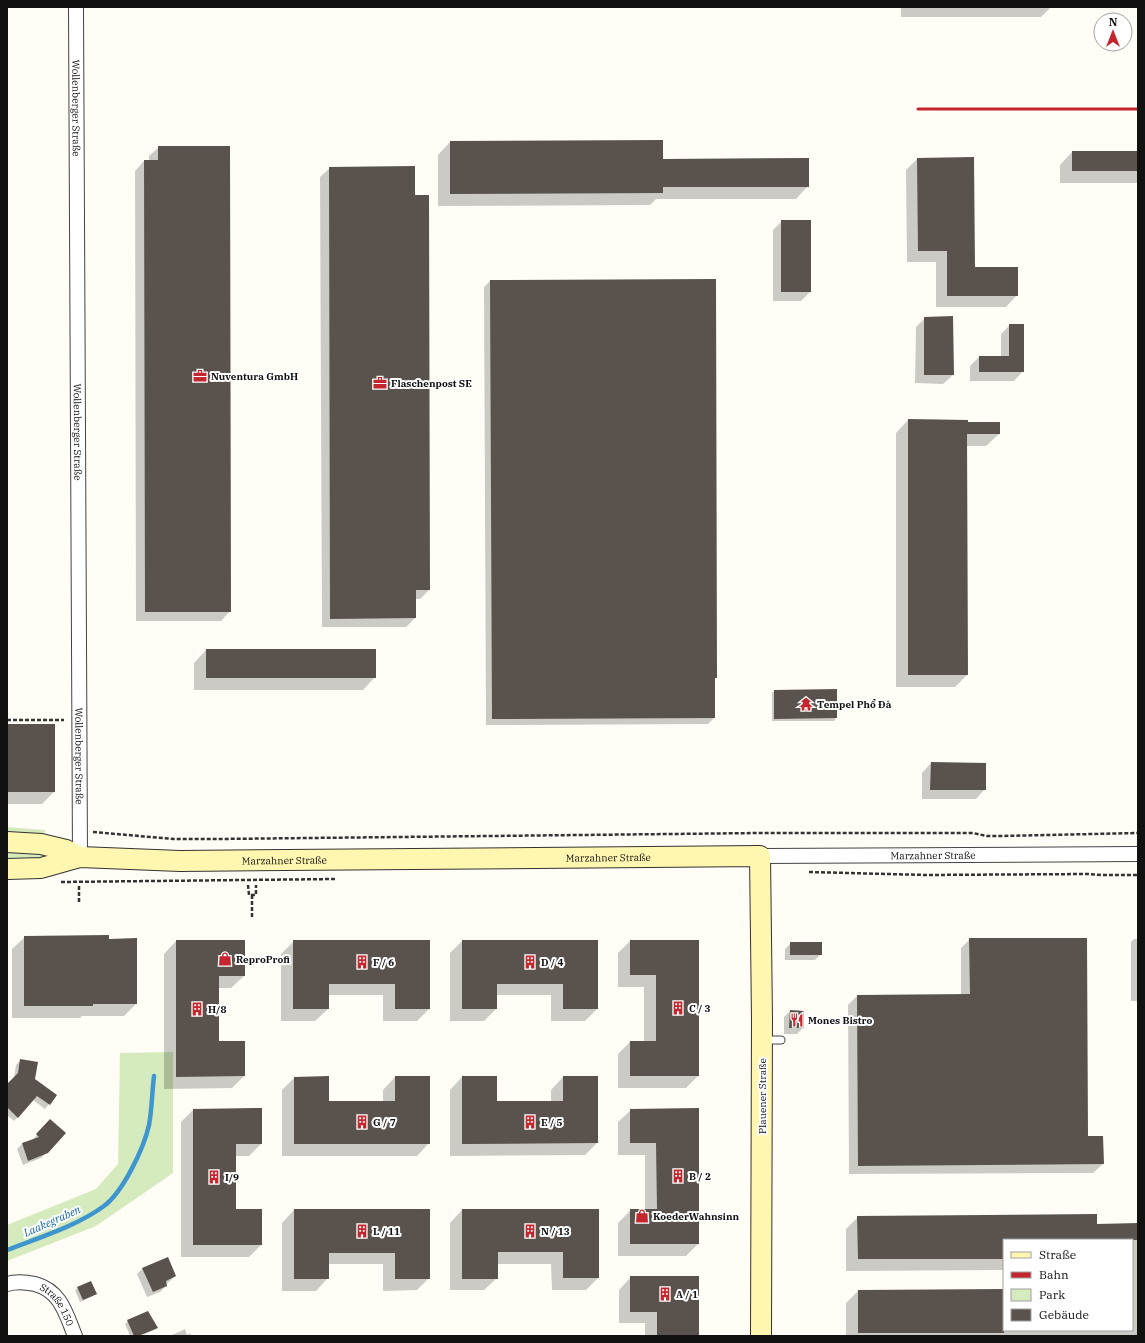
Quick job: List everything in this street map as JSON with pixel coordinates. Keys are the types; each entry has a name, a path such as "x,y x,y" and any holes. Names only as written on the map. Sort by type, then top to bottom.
{"street":[{"name":"Wollenberger Straße","path":"76,7 80,857"},
{"name":"Marzahner Straße","path":"7,842 41,844 66,850 80,857"},
{"name":"Marzahner Straße","path":"7,869 41,868 80,857 196,861 1138,854"},
{"name":"Plauener Straße","path":"760,856 771,1040 761,1336"},
{"name":"Straße 150","path":"7,1284 27,1282 43,1286 54,1293 60,1302 75,1336"}],"path":[{"path":"7,720 64,720"},
{"path":"80,831 174,839 753,833 973,833 987,836 1002,836 1138,833"},
{"path":"807,871 926,876 1088,874 1102,876 1138,875"},
{"path":"248,885 249,895 252,895 252,918"},
{"path":"252,895 256,895 256,885"},
{"path":"79,886 79,902"}],"green space":[{"path":"7,827 45,830 45,834 7,832"},
{"path":"7,847 43,850 42,859 7,859"},
{"path":"173,1052 173,1173 96,1226 7,1261 7,1225 96,1189 118,1164 120,1053"}],"building":[{"path":"663,140 663,159 809,158 809,187 663,187 663,193 450,194 450,141"},
{"path":"158,146 230,146 231,612 145,612 144,160 158,160"},
{"path":"1072,151 1138,151 1138,171 1072,171"},
{"path":"974,157 975,267 1018,267 1018,296 947,296 947,251 918,251 917,158"},
{"path":"415,166 415,195 429,195 430,590 416,590 416,618 330,619 329,167"},
{"path":"781,220 811,220 811,292 781,292"},
{"path":"716,279 717,678 715,678 715,718 492,719 490,280"},
{"path":"953,316 954,375 924,375 924,317"},
{"path":"1009,324 1024,324 1024,372 979,372 979,356 1009,356"},
{"path":"908,419 1000,422 1000,434 967,434 968,675 908,675"},
{"path":"206,649 376,649 376,678 206,678"},
{"name":"Tempel Phổ Đà","path":"837,689 837,718 774,719 774,690"},
{"path":"7,724 55,724 55,792 7,792"},
{"path":"931,762 986,763 986,790 930,790"},
{"path":"109,935 109,939 137,938 137,1004 93,1004 93,1006 24,1006 24,936"},
{"path":"969,938 1087,938 1088,1136 1103,1136 1104,1164 858,1166 857,995 970,994"},
{"name":"H/8","path":"176,940 245,940 245,976 219,976 219,1041 245,1041 245,1076 176,1077"},
{"name":"F / 6","path":"293,940 430,940 430,1009 395,1009 395,984 329,984 329,1009 293,1009"},
{"name":"D / 4","path":"462,940 598,940 598,1009 563,1009 563,984 497,984 497,1009 462,1009"},
{"name":"C / 3","path":"630,940 699,940 699,1076 630,1076 630,1041 656,1041 656,975 630,975"},
{"path":"790,942 822,942 822,955 790,955"},
{"name":"Mones Bistro","path":"790,1010 804,1011 804,1028 789,1028"},
{"path":"20,1059 38,1062 35,1079 57,1095 50,1105 37,1096 18,1118 7,1107 7,1084 18,1073"},
{"name":"G / 7","path":"329,1076 329,1101 395,1101 395,1076 430,1076 430,1144 294,1144 294,1077"},
{"name":"E / 5","path":"462,1076 497,1076 497,1101 563,1101 563,1076 598,1076 598,1143 462,1144"},
{"name":"I/9","path":"262,1108 262,1144 236,1144 236,1209 262,1209 262,1245 193,1245 193,1109"},
{"name":"B / 2","path":"699,1108 699,1244 630,1244 630,1209 657,1209 656,1143 630,1143 630,1109"},
{"path":"50,1119 66,1133 48,1153 28,1161 22,1143 39,1137 36,1134"},
{"name":"L / 11","path":"294,1209 430,1209 430,1279 395,1279 395,1253 329,1253 329,1279 294,1279"},
{"name":"N / 13","path":"462,1209 599,1209 599,1278 563,1278 563,1252 498,1252 498,1279 462,1279"},
{"path":"1097,1214 1097,1224 1138,1223 1138,1240 1003,1239 1003,1259 858,1259 857,1216"},
{"path":"168,1257 176,1276 166,1281 167,1286 153,1292 142,1268"},
{"name":"A / 1","path":"630,1276 699,1276 699,1336 657,1336 657,1312 630,1312"},
{"path":"91,1281 97,1294 83,1300 77,1287"},
{"path":"1003,1289 1004,1333 858,1333 858,1290"},
{"path":"148,1311 158,1328 138,1336 134,1336 127,1320"}],"waterway":[{"name":"Laakegraben","path":"7,1250 82,1220 104,1206 118,1191 132,1169 143,1145 150,1119 154,1076"}],"railway":[{"path":"918,109 1138,109"}],"place":[{"name":"Nuventura GmbH","path":"200,376"},
{"name":"Flaschenpost SE","path":"380,383"},
{"name":"Tempel Phổ Đà","path":"806,704"},
{"name":"ReproProfi","path":"225,959"},
{"name":"F / 6","path":"362,962"},
{"name":"D / 4","path":"530,962"},
{"name":"C / 3","path":"678,1008"},
{"name":"H/8","path":"197,1009"},
{"name":"Mones Bistro","path":"797,1020"},
{"name":"G / 7","path":"362,1122"},
{"name":"E / 5","path":"530,1122"},
{"name":"B / 2","path":"678,1176"},
{"name":"I/9","path":"214,1177"},
{"name":"KoederWahnsinn","path":"642,1216"},
{"name":"L / 11","path":"362,1231"},
{"name":"N / 13","path":"530,1231"},
{"name":"A / 1","path":"665,1294"}]}
